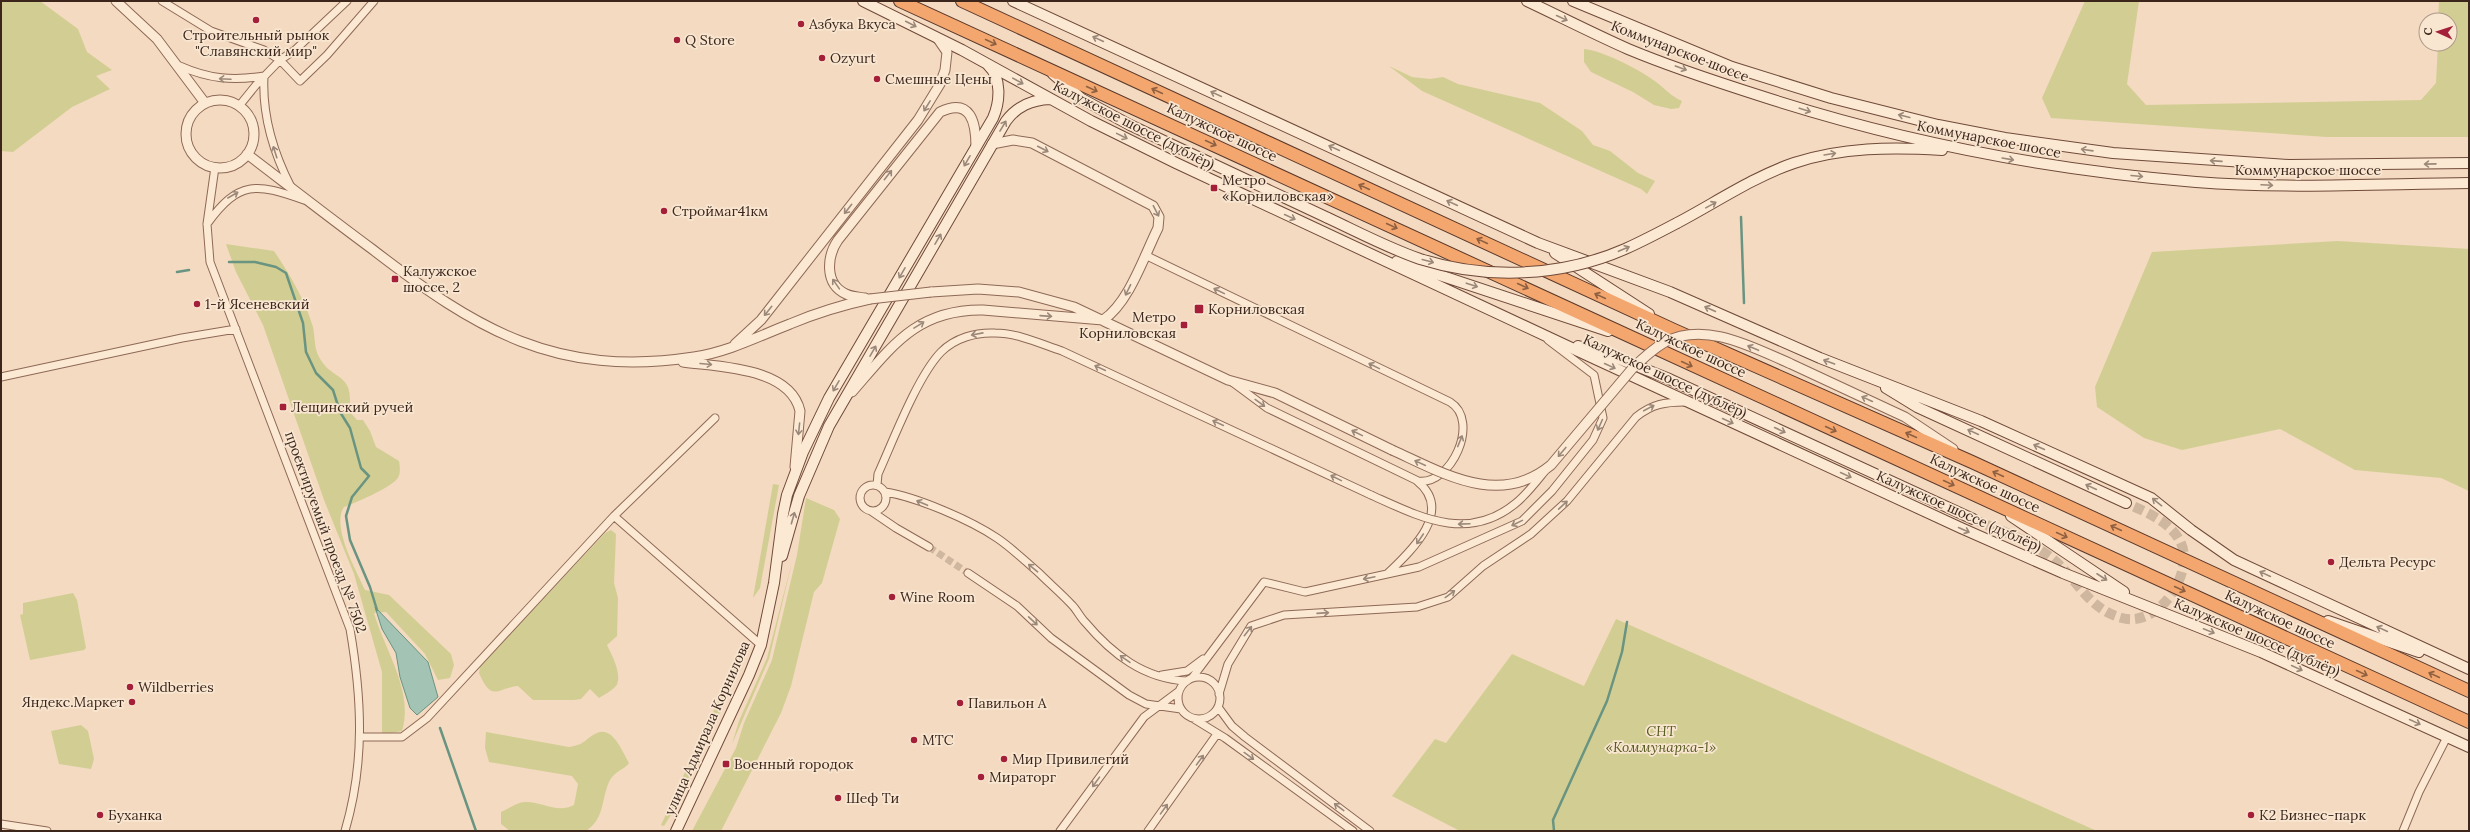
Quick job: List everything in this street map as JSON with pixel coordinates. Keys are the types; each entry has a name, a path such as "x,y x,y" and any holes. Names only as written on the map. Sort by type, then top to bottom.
{"highway":[{"name":"Калужское шоссе","path":"900,1 2469,722"},
{"name":"Калужское шоссе","path":"962,1 1674,330 1972,462 2469,691"}],"main road":[{"name":"Калужское шоссе (дублёр)","path":"863,1 933,35 987,63 1050,99 1176,163 1537,332 1960,528 2063,573 2261,652 2469,747"},
{"path":"1013,1 1538,242 1670,292 1820,358 1981,420 2151,498 2191,530 2234,560 2469,669"},
{"name":"Коммунарское шоссе","path":"1527,1 1630,49 1726,85 1830,119 1970,152 2110,174 2198,182 2290,186 2469,183"},
{"name":"Коммунарское шоссе","path":"1573,1 1732,66 1823,96 1938,125 2005,138 2113,153 2289,166 2469,163"},
{"name":"улица Адмирала Корнилова","path":"676,831 749,675 761,645 774,583 779,535 787,495 795,471 829,398 993,118 998,102 996,78 987,63"},
{"path":"1044,67 1082,99 1130,125 1387,246 1420,259 1458,268 1492,273 1526,273 1592,261 1624,250 1677,224 1770,172 1815,156 1895,147 1970,152"},
{"path":"774,583 804,484 823,440 843,402 992,144 1014,111 1029,103 1050,99"},
{"path":"1538,242 1674,330"},
{"path":"1355,247 1531,304 1652,347"},
{"path":"1537,332 1612,356 1667,378 1973,519"},
{"path":"1865,375 1917,407 2126,503"},
{"path":"1988,501 2146,606"},
{"path":"2291,608 2469,669"}],"street":[{"path":"116,1 157,39 180,66 205,103"},
{"path":"162,1 211,31 264,50 280,60 300,81 327,55 374,1"},
{"path":"239,106 264,76 280,60 295,50 347,1"},
{"path":"731,347 761,320 918,120 940,84 947,64 945,46 933,35"},
{"path":"180,66 217,78 242,79 264,76"},
{"path":"264,76 264,106 272,141 278,162 291,187"},
{"path":"222,100 239,106 249,115 253,128 253,141 247,154 233,165 215,167 197,159 189,149 186,136 190,116 205,103 222,100"},
{"path":"870,300 846,294 833,281 829,260 838,240 940,112 957,108 968,113 976,126 976,147"},
{"path":"843,402 900,340 926,321 944,313 983,310 1103,320 1112,314 1122,301 1145,255 1159,222 1157,212 1148,202 1032,143 1012,140 992,144"},
{"path":"247,154 412,282 467,318 493,331 540,349 585,358 610,361 667,360 695,357 731,347 817,313 870,300 931,292 978,289 1019,292 1056,301 1103,320 1228,380 1267,408 1415,480 1422,485 1428,496 1430,509 1428,523 1416,546 1387,574"},
{"name":"проектируемый проезд № 7502","path":"215,167 207,224 208,253 214,275 350,629 359,682 360,737 351,811 345,831"},
{"path":"207,224 226,199 245,190 270,189 310,202"},
{"path":"1145,255 1456,405 1464,417 1464,426 1461,440 1449,466 1436,479 1424,482 1415,480"},
{"path":"1,377 182,338 236,329"},
{"path":"1060,831 1144,717 1179,691 1189,680 1264,582 1305,592 1419,567 1522,521 1552,491 1593,440 1603,418 1594,375 1537,332"},
{"path":"877,485 878,474 890,449 930,368 942,352 956,341 971,335 997,333 1017,336 1062,351 1371,495 1428,519 1461,525 1475,524 1501,514 1517,502 1551,465 1632,369 1666,342 1685,335 1702,334 1722,337 1789,363 1905,417 1972,462"},
{"path":"667,360 741,370 766,377 789,390 798,403 800,411 795,471"},
{"path":"1228,380 1275,393 1444,474 1480,485 1497,486 1527,480 1540,474 1551,465"},
{"path":"1194,719 1210,716 1218,707 1219,694 1228,664 1251,626 1284,615 1416,607 1448,597 1483,566 1531,534 1567,501 1636,417 1649,407 1666,402 1688,402"},
{"path":"360,737 402,737 427,718 614,516 715,418"},
{"path":"929,547 864,509 860,503 859,495 862,488 869,484 877,485 885,492 901,494 927,504 997,538 1073,606 1101,640 1144,672 1173,680 1210,680 1219,694"},
{"path":"871,512 884,506 886,499 885,492"},
{"path":"614,516 761,645"},
{"path":"968,573 1017,606 1051,638 1129,695 1146,704 1180,709 1352,831"},
{"path":"1144,672 1166,675 1187,671 1212,651"},
{"path":"1179,691 1178,698 1180,709"},
{"path":"1218,707 1232,726 1245,737 1370,831"},
{"path":"1148,831 1217,734"},
{"path":"2403,831 2418,794 2447,737"},
{"path":"1,824 47,831"}],"green space":[{"path":"1,1 40,1 78,29 87,52 112,70 96,76 110,89 72,107 13,152 1,151"},
{"path":"2085,1 2139,1 2127,84 2146,105 2421,100 2436,83 2438,52 2458,52 2458,12 2438,12 2439,1 2469,1 2469,137 2327,137 2051,118 2042,98"},
{"path":"1584,49 1623,62 1644,74 1682,101 1679,108 1671,109 1654,105 1633,92 1591,72 1584,62"},
{"path":"1389,66 1412,77 1430,79 1443,77 1458,84 1540,103 1582,131 1593,145 1610,151 1638,173 1655,181 1647,194 1641,189 1422,91"},
{"path":"2338,241 2469,249 2469,491 2441,478 2355,470 2280,429 2182,450 2144,438 2097,407 2095,387 2152,252"},
{"path":"226,244 274,251 291,278 305,306 313,327 315,346 319,357 324,365 346,383 349,389 349,411 357,420 363,420 370,431 376,447 399,461 400,473 397,479 380,491 344,507 341,515 341,525 346,548 365,590 389,595 451,654 454,665 450,678 438,680 425,654 386,612 374,613 397,671 401,686 405,716 402,731 382,735 382,672 354,574 324,500 263,325 236,272"},
{"path":"773,484 779,485 760,588 753,598"},
{"path":"806,498 834,510 840,519 822,583 814,592 791,686 781,713 721,831 692,831 736,748 744,723 772,660 797,555"},
{"path":"611,530 616,534 614,583 618,598 617,636 607,645 618,672 615,687 599,698 590,689 581,699 574,700 533,700 518,686 496,692 488,688 479,673 480,667 605,533"},
{"path":"792,562 769,659 732,744 739,721 767,658"},
{"path":"73,593 77,600 86,648 84,650 30,660 20,615 23,614 23,603"},
{"name":"СНТ «Коммунарка-1»","path":"1616,619 2097,831 1460,831 1392,796 1435,739 1446,743 1512,654 1584,686"},
{"path":"746,642 748,649 745,658 686,788 679,785"},
{"path":"81,725 88,731 94,759 91,769 59,764 51,731"},
{"path":"486,732 569,747 582,743 597,733 608,733 617,742 629,763 611,778 606,789 600,815 592,826 586,831 510,831 501,824 501,812 522,802 537,803 555,808 574,805 578,784 572,776 489,762 485,748"},
{"path":"673,799 679,802 664,826 661,825"}],"shaded area":[{"path":"375,607 428,662 438,697 417,715 410,708 400,677 396,653 382,629"}],"waterway":[{"path":"1741,217 1744,303"},
{"path":"229,262 255,262 276,267 286,273 303,323 306,352 316,373 333,390 340,412 350,428 361,468 369,476 352,497 346,516 350,540 370,587 377,610"},
{"path":"177,272 189,270"},
{"path":"1554,831 1553,820 1607,701 1622,652 1627,622"},
{"path":"440,728 476,831"}],"tunnel":[{"path":"1973,519 2012,535 2049,556 2067,573 2091,600 2110,614 2122,618 2136,619 2149,614 2161,606 2171,594 2179,581 2183,567 2184,553 2180,541 2170,528 2156,518 2126,503"},
{"path":"929,547 968,573"}],"place":[{"name":"Строительный рынок \"Славянский мир\"","path":"256,20"},
{"name":"Азбука Вкуса","path":"801,24"},
{"name":"Q Store","path":"677,40"},
{"name":"Ozyurt","path":"822,58"},
{"name":"Смешные Цены","path":"877,79"},
{"name":"Метро «Корниловская»","path":"1214,188"},
{"name":"Строймаг41км","path":"664,211"},
{"name":"Калужское шоссе, 2","path":"395,279"},
{"name":"1-й Ясеневский","path":"197,304"},
{"name":"Корниловская","path":"1199,309"},
{"name":"Метро Корниловская","path":"1184,325"},
{"name":"Лещинский ручей","path":"283,407"},
{"name":"Дельта Ресурс","path":"2331,562"},
{"name":"Wine Room","path":"892,597"},
{"name":"Wildberries","path":"130,687"},
{"name":"Яндекс.Маркет","path":"132,702"},
{"name":"Павильон А","path":"960,703"},
{"name":"МТС","path":"914,740"},
{"name":"Мир Привилегий","path":"1004,759"},
{"name":"Военный городок","path":"726,764"},
{"name":"Мираторг","path":"981,777"},
{"name":"Шеф Ти","path":"838,798"},
{"name":"Буханка","path":"100,815"},
{"name":"К2 Бизнес-парк","path":"2251,815"}]}
